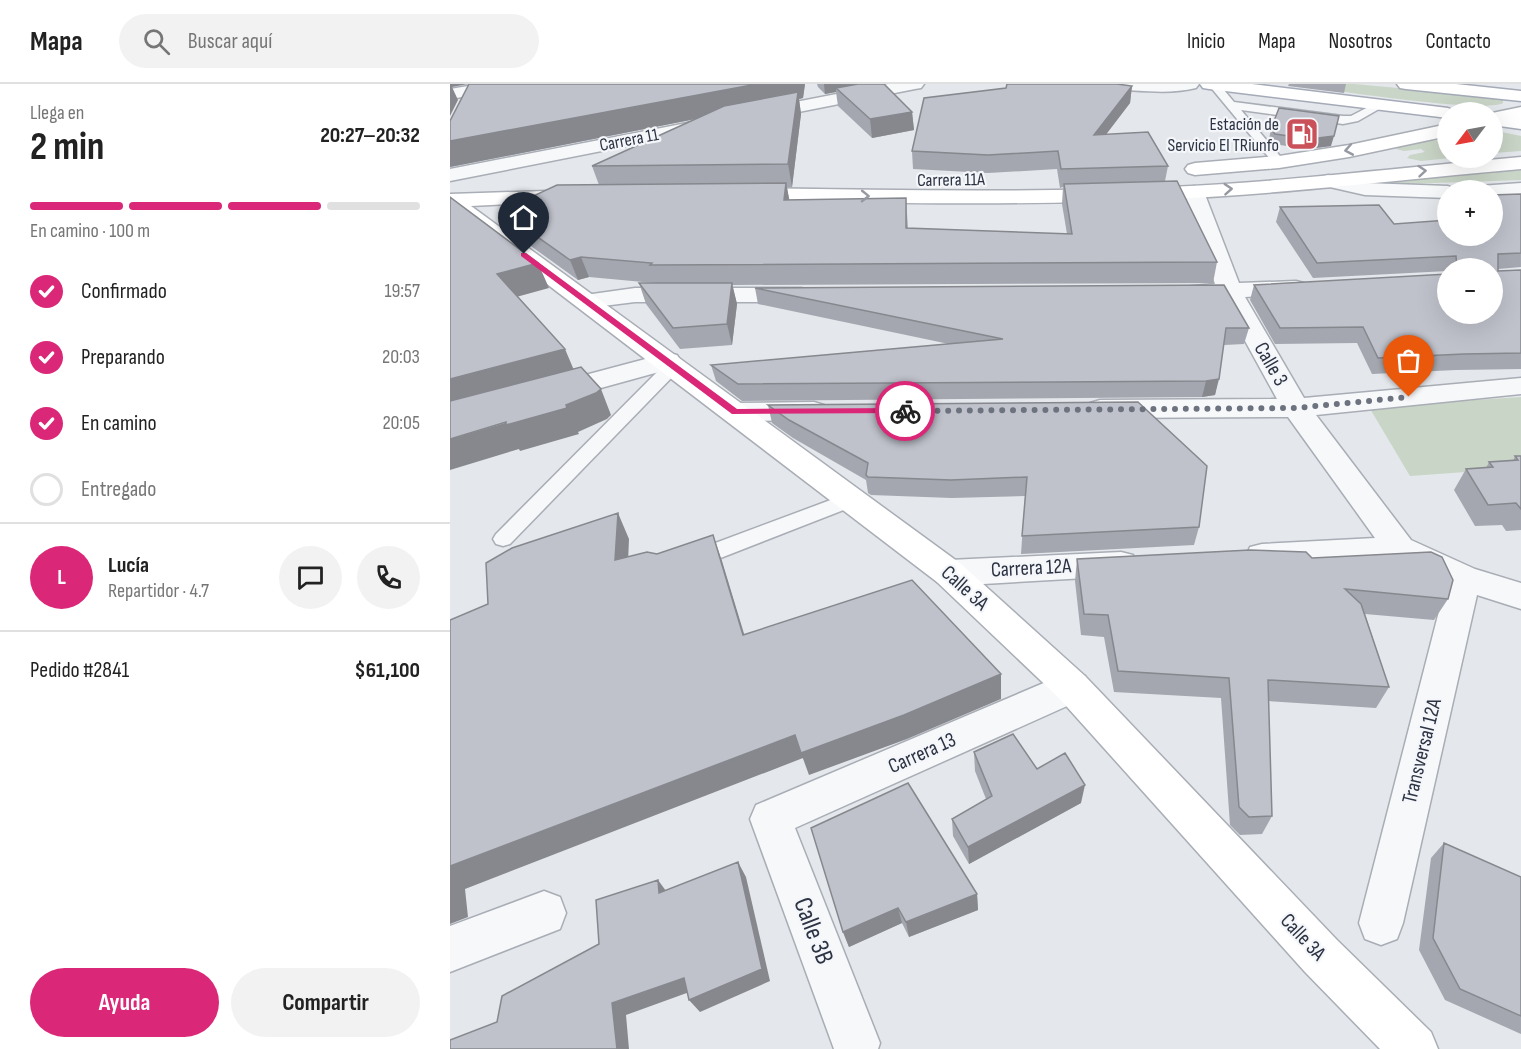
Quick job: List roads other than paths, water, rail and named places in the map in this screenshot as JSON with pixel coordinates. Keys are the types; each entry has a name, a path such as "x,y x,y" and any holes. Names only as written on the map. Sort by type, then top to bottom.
{"main road":[{"path":"1211,84 1437,112"},
{"path":"1406,84 1521,96"},
{"path":"1503,116 1521,112"},
{"path":"1503,120 1521,123"},
{"path":"1172,171 1279,162 1349,151 1437,132"},
{"name":"Carrera 11A","path":"1080,176 725,188 972,198 1194,192 1521,163"},
{"path":"450,189 597,191 450,200"},
{"name":"Calle 3A","path":"450,200 949,573 1072,687 1321,956 1414,1049"}],"street":[{"path":"450,94 512,84"},
{"name":"Carrera 11","path":"450,175 915,84"},
{"path":"1108,84 1164,86 1190,84"},
{"path":"464,111 474,90"},
{"name":"Carrera 11A","path":"1328,181 1365,189 1437,192"},
{"path":"1503,190 1521,189"},
{"name":"Calle 3","path":"1194,192 1230,292 1296,408 1400,549"},
{"path":"1159,293 1230,292 1320,286"},
{"path":"587,301 635,295 825,294"},
{"path":"530,399 670,363"},
{"path":"1069,410 1296,408 1521,386"},
{"path":"735,412 842,411"},
{"path":"1234,558 1400,549 1464,578 1521,596"},
{"name":"Carrera 12A","path":"949,573 1151,562"},
{"name":"Transversal 12A","path":"1381,924 1464,578"},
{"name":"Carrera 13","path":"771,819 1072,687"},
{"name":"Calle 3B","path":"771,819 856,1044"},
{"path":"450,949 544,913"}],"lane":[{"path":"1211,84 1232,105 1279,162"},
{"path":"1232,105 1343,120 1354,119 1380,105"},
{"path":"503,539 670,363"},
{"path":"678,566 852,499"}],"place":[{"name":"Estación de Servicio El TRiunfo","path":"1302,134"}]}
